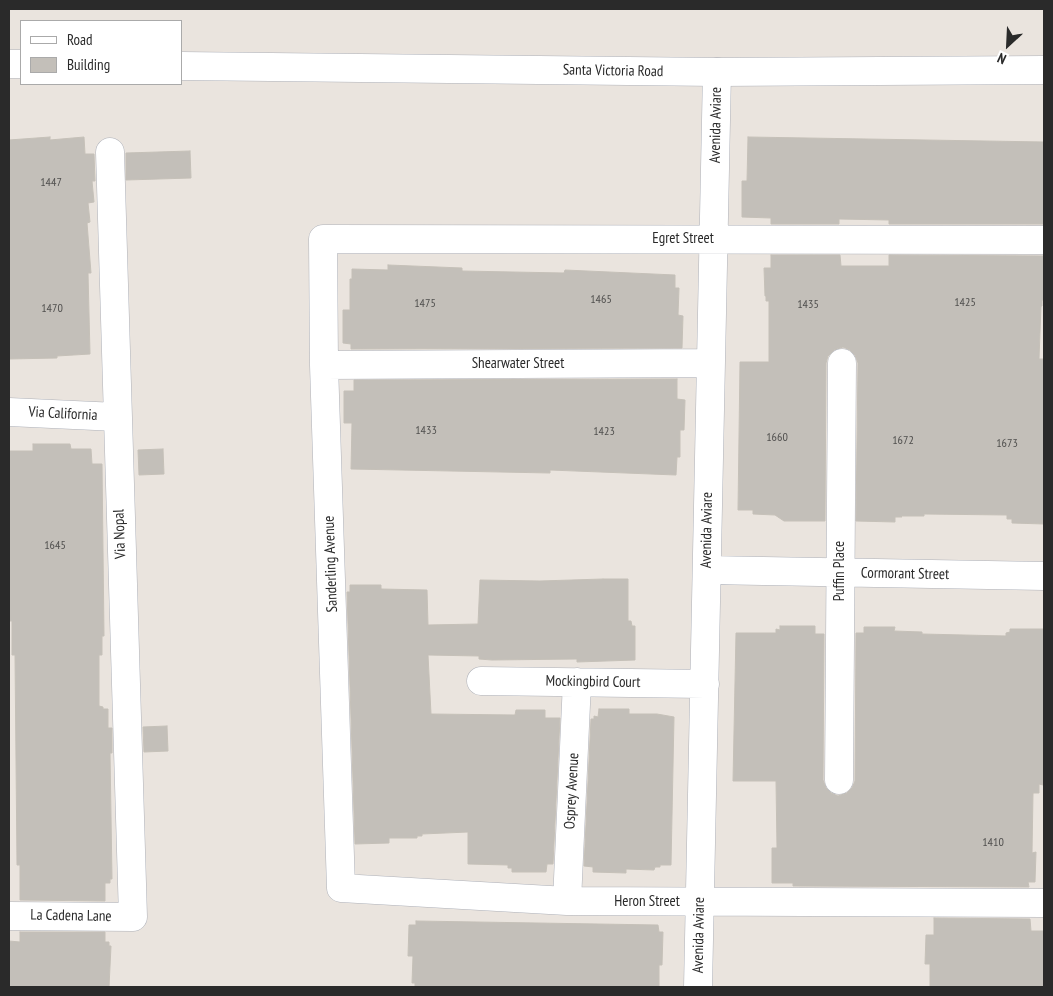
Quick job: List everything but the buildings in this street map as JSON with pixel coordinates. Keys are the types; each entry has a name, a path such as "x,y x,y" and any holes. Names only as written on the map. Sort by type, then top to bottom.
{"street":[{"name":"Santa Victoria Road","path":"182,66 717,72 1044,70"},
{"name":"Avenida Aviare","path":"698,987 717,72"},
{"name":"Via Nopal","path":"110,152 133,917"},
{"name":"Egret Street","path":"323,239 1044,240"},
{"name":"Sanderling Avenue","path":"323,239 324,365 341,888"},
{"name":"Shearwater Street","path":"324,365 711,363"},
{"name":"Puffin Place","path":"839,780 842,363"},
{"name":"Via California","path":"9,412 117,417"},
{"name":"Cormorant Street","path":"706,570 1044,576"},
{"name":"Mockingbird Court","path":"481,680 705,684"},
{"name":"Osprey Avenue","path":"567,901 577,682"},
{"name":"Heron Street","path":"341,888 567,901 1044,903"},
{"name":"La Cadena Lane","path":"9,916 133,917"}]}
